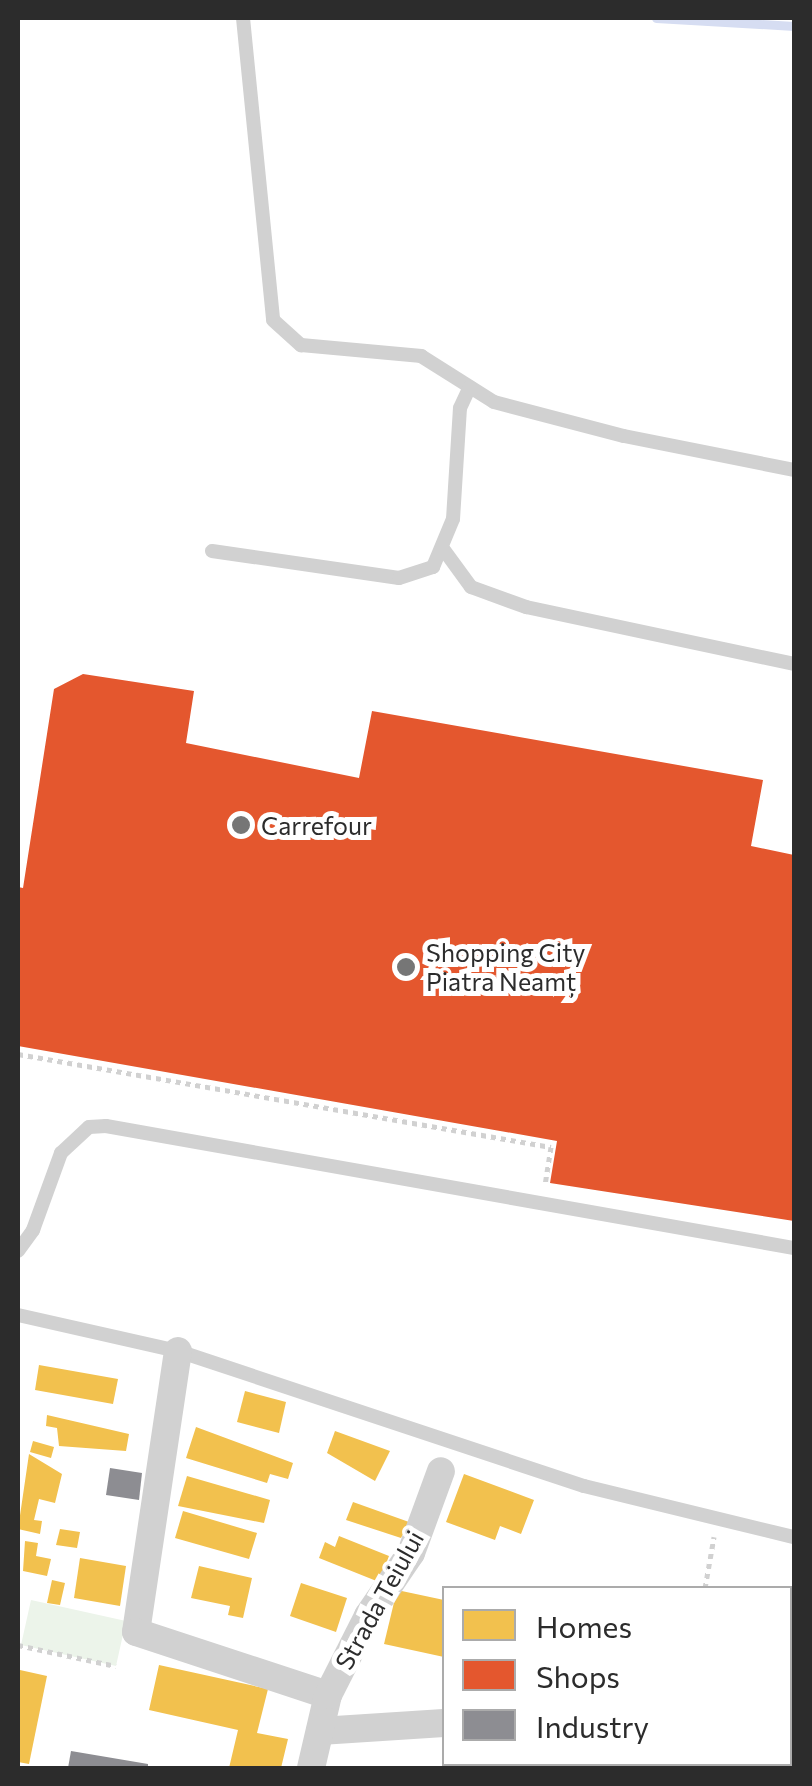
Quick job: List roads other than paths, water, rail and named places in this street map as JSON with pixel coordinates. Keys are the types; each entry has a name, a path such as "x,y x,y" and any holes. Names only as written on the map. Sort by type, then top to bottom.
{"street":[{"path":"178,1351 136,1632 328,1694"},
{"name":"Strada Teiului","path":"311,1768 328,1694 368,1616 411,1553 441,1471"},
{"path":"320,1731 442,1723"}],"lane":[{"path":"243,18 273,320 301,345 421,356 494,402 624,436 794,470"},
{"path":"212,551 399,578 433,567 444,550 453,519 460,408 470,387"},
{"path":"444,550 471,588 526,606 794,664"},
{"path":"18,1251 33,1230 61,1153 90,1127 106,1126 794,1248"},
{"path":"18,1314 178,1351 520,1466 717,1523 794,1537"}],"waterway":[{"path":"656,18 794,26"}],"place":[{"name":"Carrefour","path":"241,825"},
{"name":"Shopping City Piatra Neamț","path":"406,967"}]}
